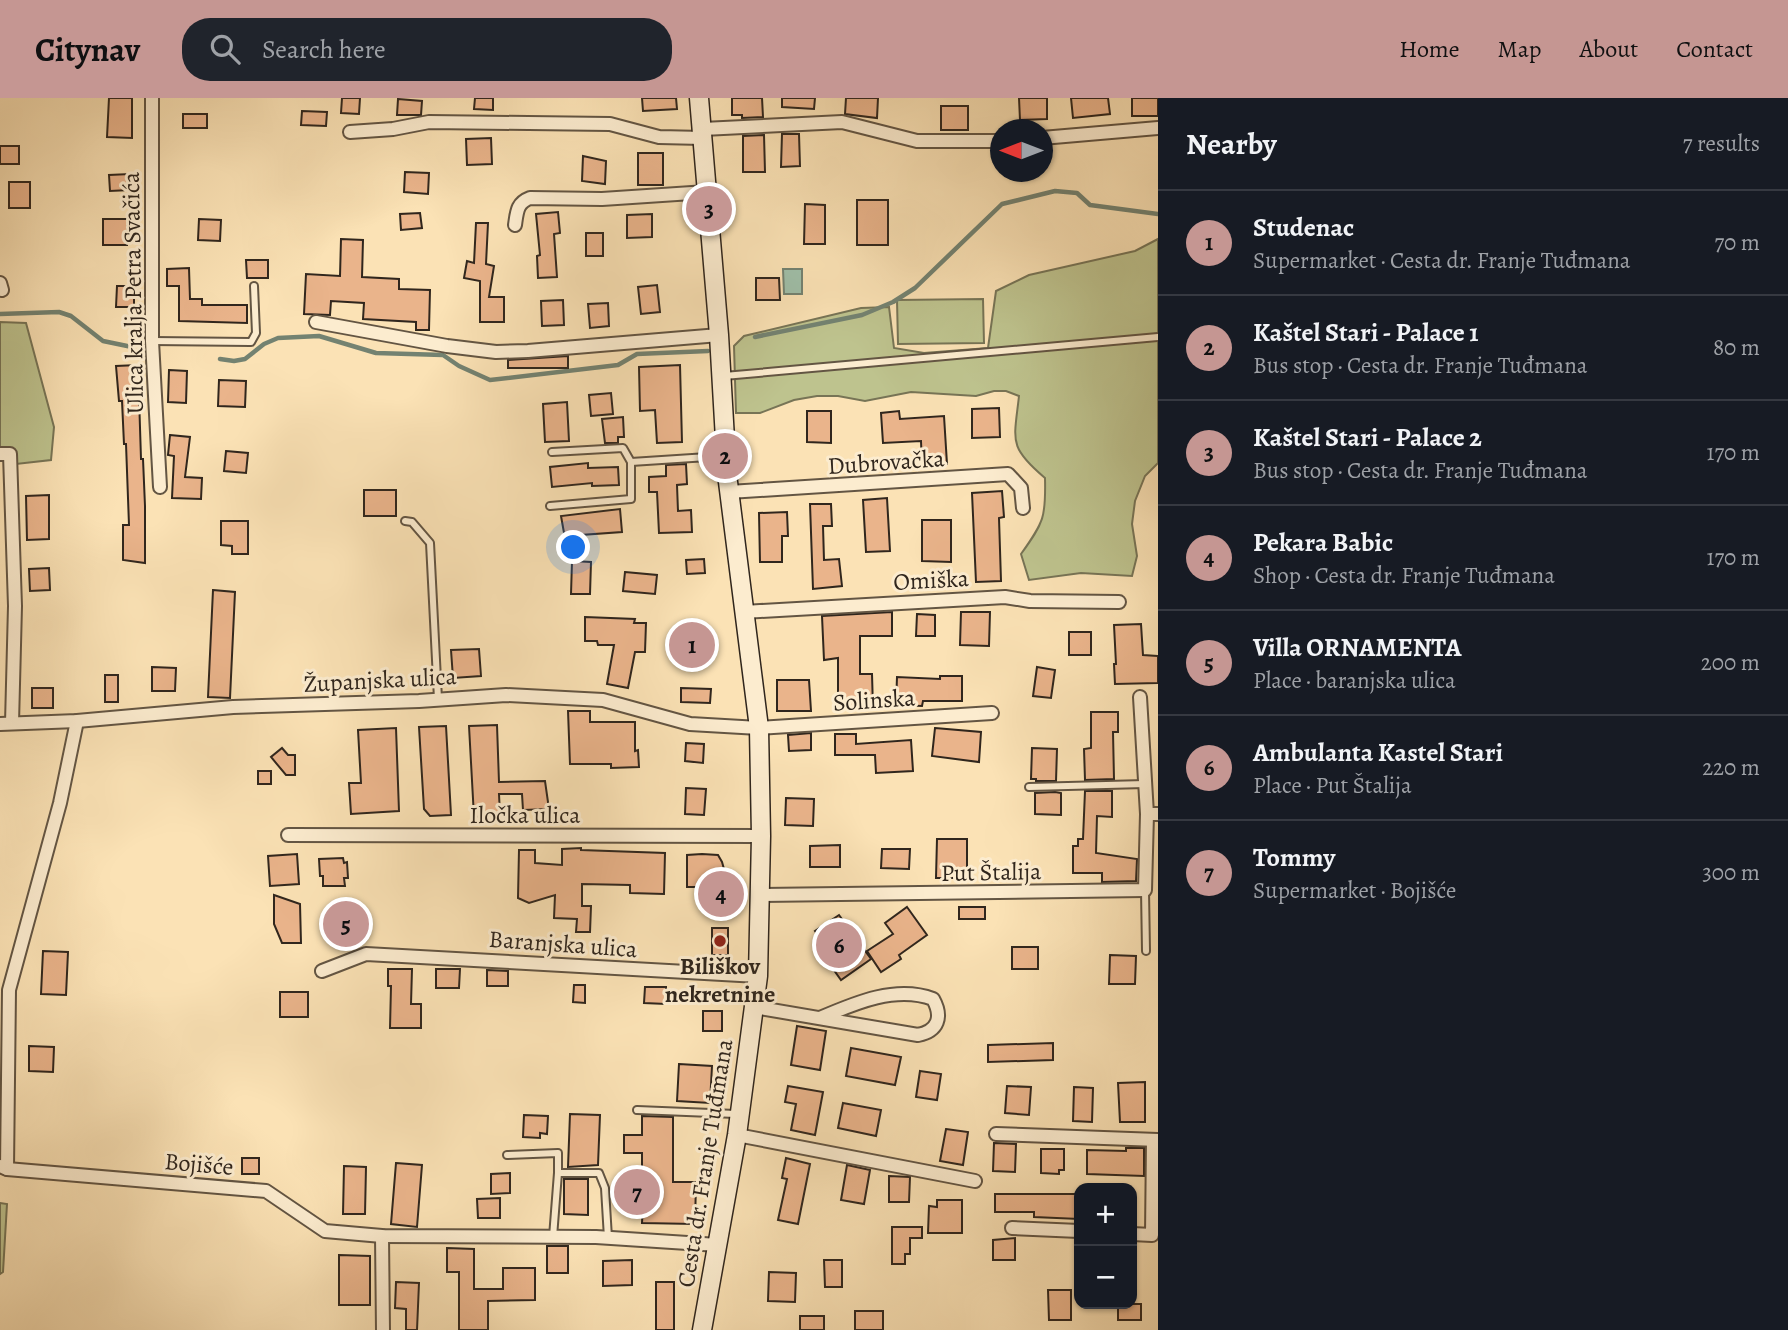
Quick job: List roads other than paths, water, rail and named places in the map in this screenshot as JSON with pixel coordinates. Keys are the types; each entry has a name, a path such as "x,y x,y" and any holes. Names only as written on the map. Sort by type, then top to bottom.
{"main road":[{"name":"Cesta dr. Franje Tuđmana","path":"699,98 719,335 725,456 760,728 761,836 758,976 737,1135 702,1330"}],"street":[{"name":"Ulica kralja Petra Svačića","path":"152,98 152,341 160,487"},
{"path":"350,132 393,130 429,122 610,124 659,137 842,122 917,141 990,141"},
{"path":"1053,137 1158,128"},
{"path":"514,225 521,201 530,198 602,199 707,192"},
{"path":"316,322 447,346 496,352 719,335"},
{"path":"0,454 10,454 15,606 6,723"},
{"name":"Dubrovačka","path":"729,492 920,482 1008,474 1020,488 1023,508"},
{"name":"Omiška","path":"744,612 1005,597 1030,601 1119,602"},
{"name":"Županjska ulica","path":"6,723 77,721 233,707 506,695 603,700 690,724 760,728"},
{"path":"1140,697 1145,785 1152,814 1145,890"},
{"name":"Solinska","path":"760,728 992,713"},
{"path":"3,1167 4,999 60,803 77,721"},
{"name":"Iločka ulica","path":"288,835 761,836"},
{"name":"Put Štalija","path":"761,895 1145,890"},
{"name":"Baranjska ulica","path":"322,971 366,954 758,976"},
{"path":"754,1007 918,1035 932,1031 936,1026 938,1007 933,999 922,995 892,995 860,1002 820,1018"},
{"path":"996,1134 1156,1140 1152,1235 1137,1234"},
{"path":"737,1135 975,1181"},
{"name":"Bojišće","path":"3,1167 266,1191 325,1231 382,1236 608,1238 718,1245"},
{"path":"1012,1228 1074,1231"},
{"path":"382,1236 383,1330"}],"lane":[{"path":"152,341 251,342 256,333 254,286"},
{"path":"721,377 1158,337"},
{"path":"550,506 631,499 631,461 623,448 552,452"},
{"path":"631,461 725,456"},
{"path":"405,521 412,522 430,543 439,699"},
{"path":"1029,787 1145,785"},
{"path":"1145,890 1146,951"},
{"path":"637,1110 740,1114"},
{"path":"507,1155 558,1153 553,1237"},
{"path":"558,1173 599,1173 605,1188 608,1238"}],"waterway":[{"path":"755,337 862,315 893,302 915,288 1002,204 1055,191 1077,193 1090,205 1158,214"},
{"path":"0,314 59,312 71,316 103,341 132,347"},
{"path":"220,359 245,359 264,344 278,338 319,336 376,353 443,355 459,366 490,380 618,365 637,354 708,351"}],"place":[{"name":"Kaštel Stari - Palace 2","path":"709,209"},
{"name":"Kaštel Stari - Palace 1","path":"725,456"},
{"name":"Studenac","path":"692,645"},
{"name":"Pekara Babic","path":"721,894"},
{"name":"Villa ORNAMENTA","path":"346,924"},
{"name":"Biliškov nekretnine","path":"720,941"},
{"name":"Ambulanta Kastel Stari","path":"839,945"},
{"name":"Tommy","path":"637,1192"}]}
